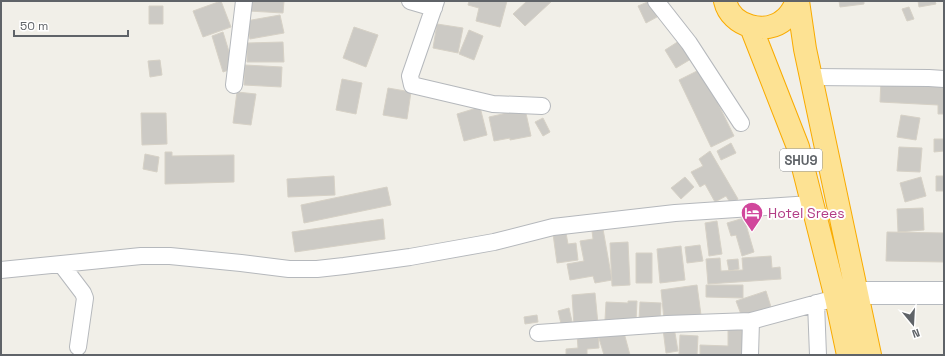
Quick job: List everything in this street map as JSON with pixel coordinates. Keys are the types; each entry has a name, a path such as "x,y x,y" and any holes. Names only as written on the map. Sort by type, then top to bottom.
{"highway":[{"path":"725,1 732,15 740,22 751,27"},
{"name":"SHU9","path":"798,1 793,10 785,19 775,25 763,28 751,27 798,147 812,204 826,301 848,355"},
{"name":"SHU9","path":"798,1 805,49 870,355"}],"main road":[{"path":"826,301 858,293 944,293"}],"street":[{"path":"234,84 244,1"},
{"path":"410,1 435,4 410,76 412,85 493,104 542,106"},
{"path":"656,1 688,43 741,123"},
{"path":"811,78 944,79"},
{"path":"1,270 141,256 170,256 289,269 317,269 418,256 494,242 553,227 675,213 812,204"},
{"path":"60,264 83,293 85,298 78,347"},
{"path":"538,333 667,324 751,321 826,301 818,355"},
{"path":"750,355 751,321"}],"building":[{"path":"221,1 231,27 203,37 193,11"},
{"path":"249,1 284,1 283,13 249,11"},
{"path":"469,1 507,1 500,27 476,21 479,8 468,5"},
{"path":"527,1 552,1 525,26 513,14"},
{"path":"650,1 657,17 646,23 638,6"},
{"path":"839,1 864,1 864,4 840,7"},
{"path":"918,1 935,1 936,4 919,7"},
{"path":"149,6 163,6 163,24 149,24"},
{"path":"909,7 914,19 907,21 902,9"},
{"path":"280,15 284,33 250,39 246,21"},
{"path":"437,24 463,28 458,53 433,48"},
{"path":"354,27 378,35 366,67 343,58"},
{"path":"469,30 483,36 474,60 459,54"},
{"path":"223,32 234,68 223,72 212,36"},
{"path":"679,41 691,59 676,68 665,50"},
{"path":"283,42 284,62 247,62 247,43"},
{"path":"160,60 162,75 150,77 148,61"},
{"path":"245,65 282,67 281,87 244,85"},
{"path":"701,69 734,136 711,147 679,80"},
{"path":"342,79 362,83 356,114 336,110"},
{"path":"881,79 944,82 944,114 938,114 938,105 880,102"},
{"path":"388,88 411,92 407,119 383,115"},
{"path":"237,92 256,94 251,125 233,123"},
{"path":"480,107 487,135 464,141 457,114"},
{"path":"525,109 531,136 494,141 489,117"},
{"path":"141,113 166,113 167,144 142,145"},
{"path":"901,115 920,118 916,140 897,137"},
{"path":"543,118 550,132 543,136 535,122"},
{"path":"934,139 944,139 944,151 934,152"},
{"path":"731,143 736,153 721,160 717,151"},
{"path":"899,147 922,148 920,172 897,171"},
{"path":"710,151 738,199 731,204 726,196 715,202 705,184 700,187 691,172 703,166 699,159"},
{"path":"165,152 172,152 172,156 234,155 234,182 165,184"},
{"path":"145,154 159,157 157,172 143,169"},
{"path":"334,176 335,195 288,197 287,179"},
{"path":"936,176 944,176 944,191 936,191"},
{"path":"685,177 694,187 681,199 671,188"},
{"path":"921,177 926,196 905,202 900,183"},
{"path":"387,187 391,205 304,223 301,205"},
{"path":"923,208 924,230 898,232 897,209"},
{"path":"744,218 754,252 742,256 736,235 731,236 727,223"},
{"path":"383,219 385,239 295,252 292,232"},
{"path":"717,221 722,254 709,256 705,223"},
{"path":"603,229 612,280 595,283 593,276 570,280 567,264 584,261 580,241 593,239 592,231"},
{"path":"887,232 944,233 944,262 886,261"},
{"path":"566,233 568,244 576,243 578,260 557,263 553,234"},
{"path":"628,242 630,285 612,286 610,243"},
{"path":"700,245 703,261 687,263 685,247"},
{"path":"681,246 685,280 660,283 657,249"},
{"path":"636,253 652,253 652,283 636,283"},
{"path":"771,256 772,268 780,267 781,279 708,284 706,259 720,258 721,271 743,270 742,258"},
{"path":"738,259 739,269 729,271 727,260"},
{"path":"697,285 701,315 664,319 661,290"},
{"path":"706,285 743,285 743,298 706,297"},
{"path":"766,291 771,307 742,317 736,301"},
{"path":"595,293 598,324 574,326 572,295"},
{"path":"628,301 637,301 636,321 605,320 606,302 628,303"},
{"path":"640,302 661,303 660,322 639,321"},
{"path":"569,308 573,326 562,328 558,311"},
{"path":"537,315 538,322 525,324 524,317"},
{"path":"674,327 678,351 666,353 663,329"},
{"path":"728,328 748,328 747,355 700,355 700,345 728,346"},
{"path":"623,329 630,355 604,355 598,335"},
{"path":"598,332 599,348 587,349 587,355 566,355 566,349 578,348 577,334"},
{"path":"680,335 698,336 697,355 679,354"}],"place":[{"name":"Hotel Srees","path":"752,232"}]}
